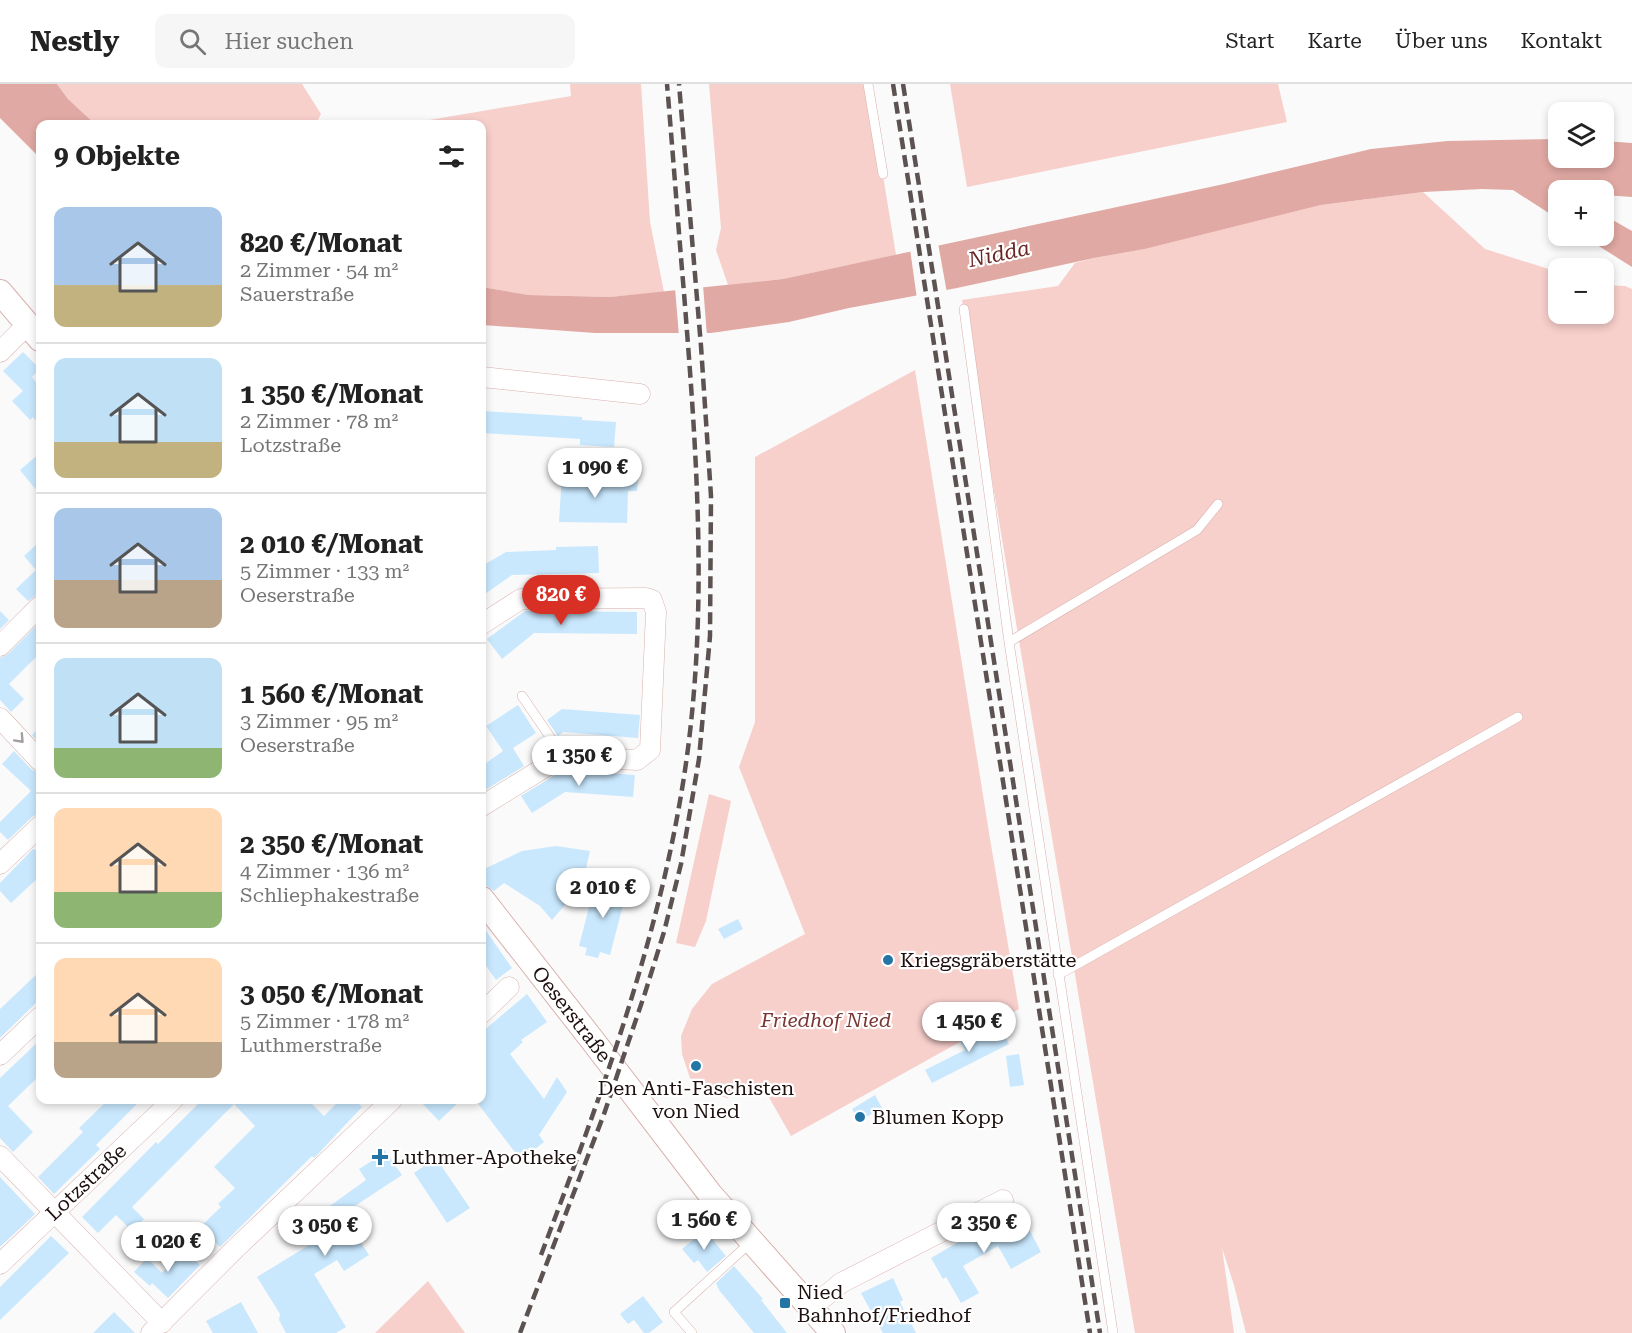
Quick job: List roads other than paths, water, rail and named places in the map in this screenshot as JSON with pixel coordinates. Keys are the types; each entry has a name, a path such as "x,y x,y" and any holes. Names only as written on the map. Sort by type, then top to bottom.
{"street":[{"path":"0,292 34,332 0,352"},
{"path":"486,377 640,394"},
{"path":"486,621 521,599 646,598 652,600 656,612 650,750 637,760 563,756 486,804"},
{"path":"0,646 36,610"},
{"path":"0,718 36,757"},
{"path":"0,864 36,830"},
{"name":"Oeserstraße","path":"486,904 710,1194 812,1307 825,1331"},
{"path":"486,1009 509,987"},
{"path":"0,1055 36,1021"},
{"name":"Lotzstraße","path":"0,1264 169,1104"},
{"path":"0,1156 54,1211 156,1328 383,1104"},
{"path":"812,1307 841,1283 1003,1200"}],"lane":[{"path":"868,84 883,174"},
{"path":"964,309 1009,642 1113,1333"},
{"path":"1009,642 1197,530 1218,504"},
{"path":"522,696 563,756"},
{"path":"1058,975 1518,717"},
{"path":"692,1333 674,1312 751,1242"}],"water":[{"path":"0,84 57,84 68,99 91,120 36,120 36,154 0,118"},
{"name":"Nidda","path":"1548,139 1548,168 1614,168 1614,142 1632,143 1632,197 1614,196 1614,180 1548,180 1548,213 1513,190 1423,192 1321,205 1145,249 789,322 711,333 595,333 486,325 486,288 529,295 610,297 783,279 1224,184 1371,149 1447,141"},
{"path":"1614,221 1632,231 1632,267 1599,246 1614,246"}],"railway":[{"path":"541,1255 613,1056 654,921 683,783 692,713 699,556 695,450 667,84"},
{"path":"520,1333 604,1114 645,993 664,932 681,864 699,759 710,636 711,496 679,84"},
{"path":"893,84 1090,1333"},
{"path":"903,84 1100,1333"}],"place":[{"name":"Kriegsgräberstätte","path":"888,960"},
{"name":"Den Anti-Faschisten von Nied","path":"696,1066"},
{"name":"Blumen Kopp","path":"860,1117"},
{"name":"Luthmer-Apotheke","path":"380,1157"},
{"name":"Nied Bahnhof/Friedhof","path":"785,1303"}],"park label":[{"name":"Friedhof Nied","path":"826,1020"}]}
